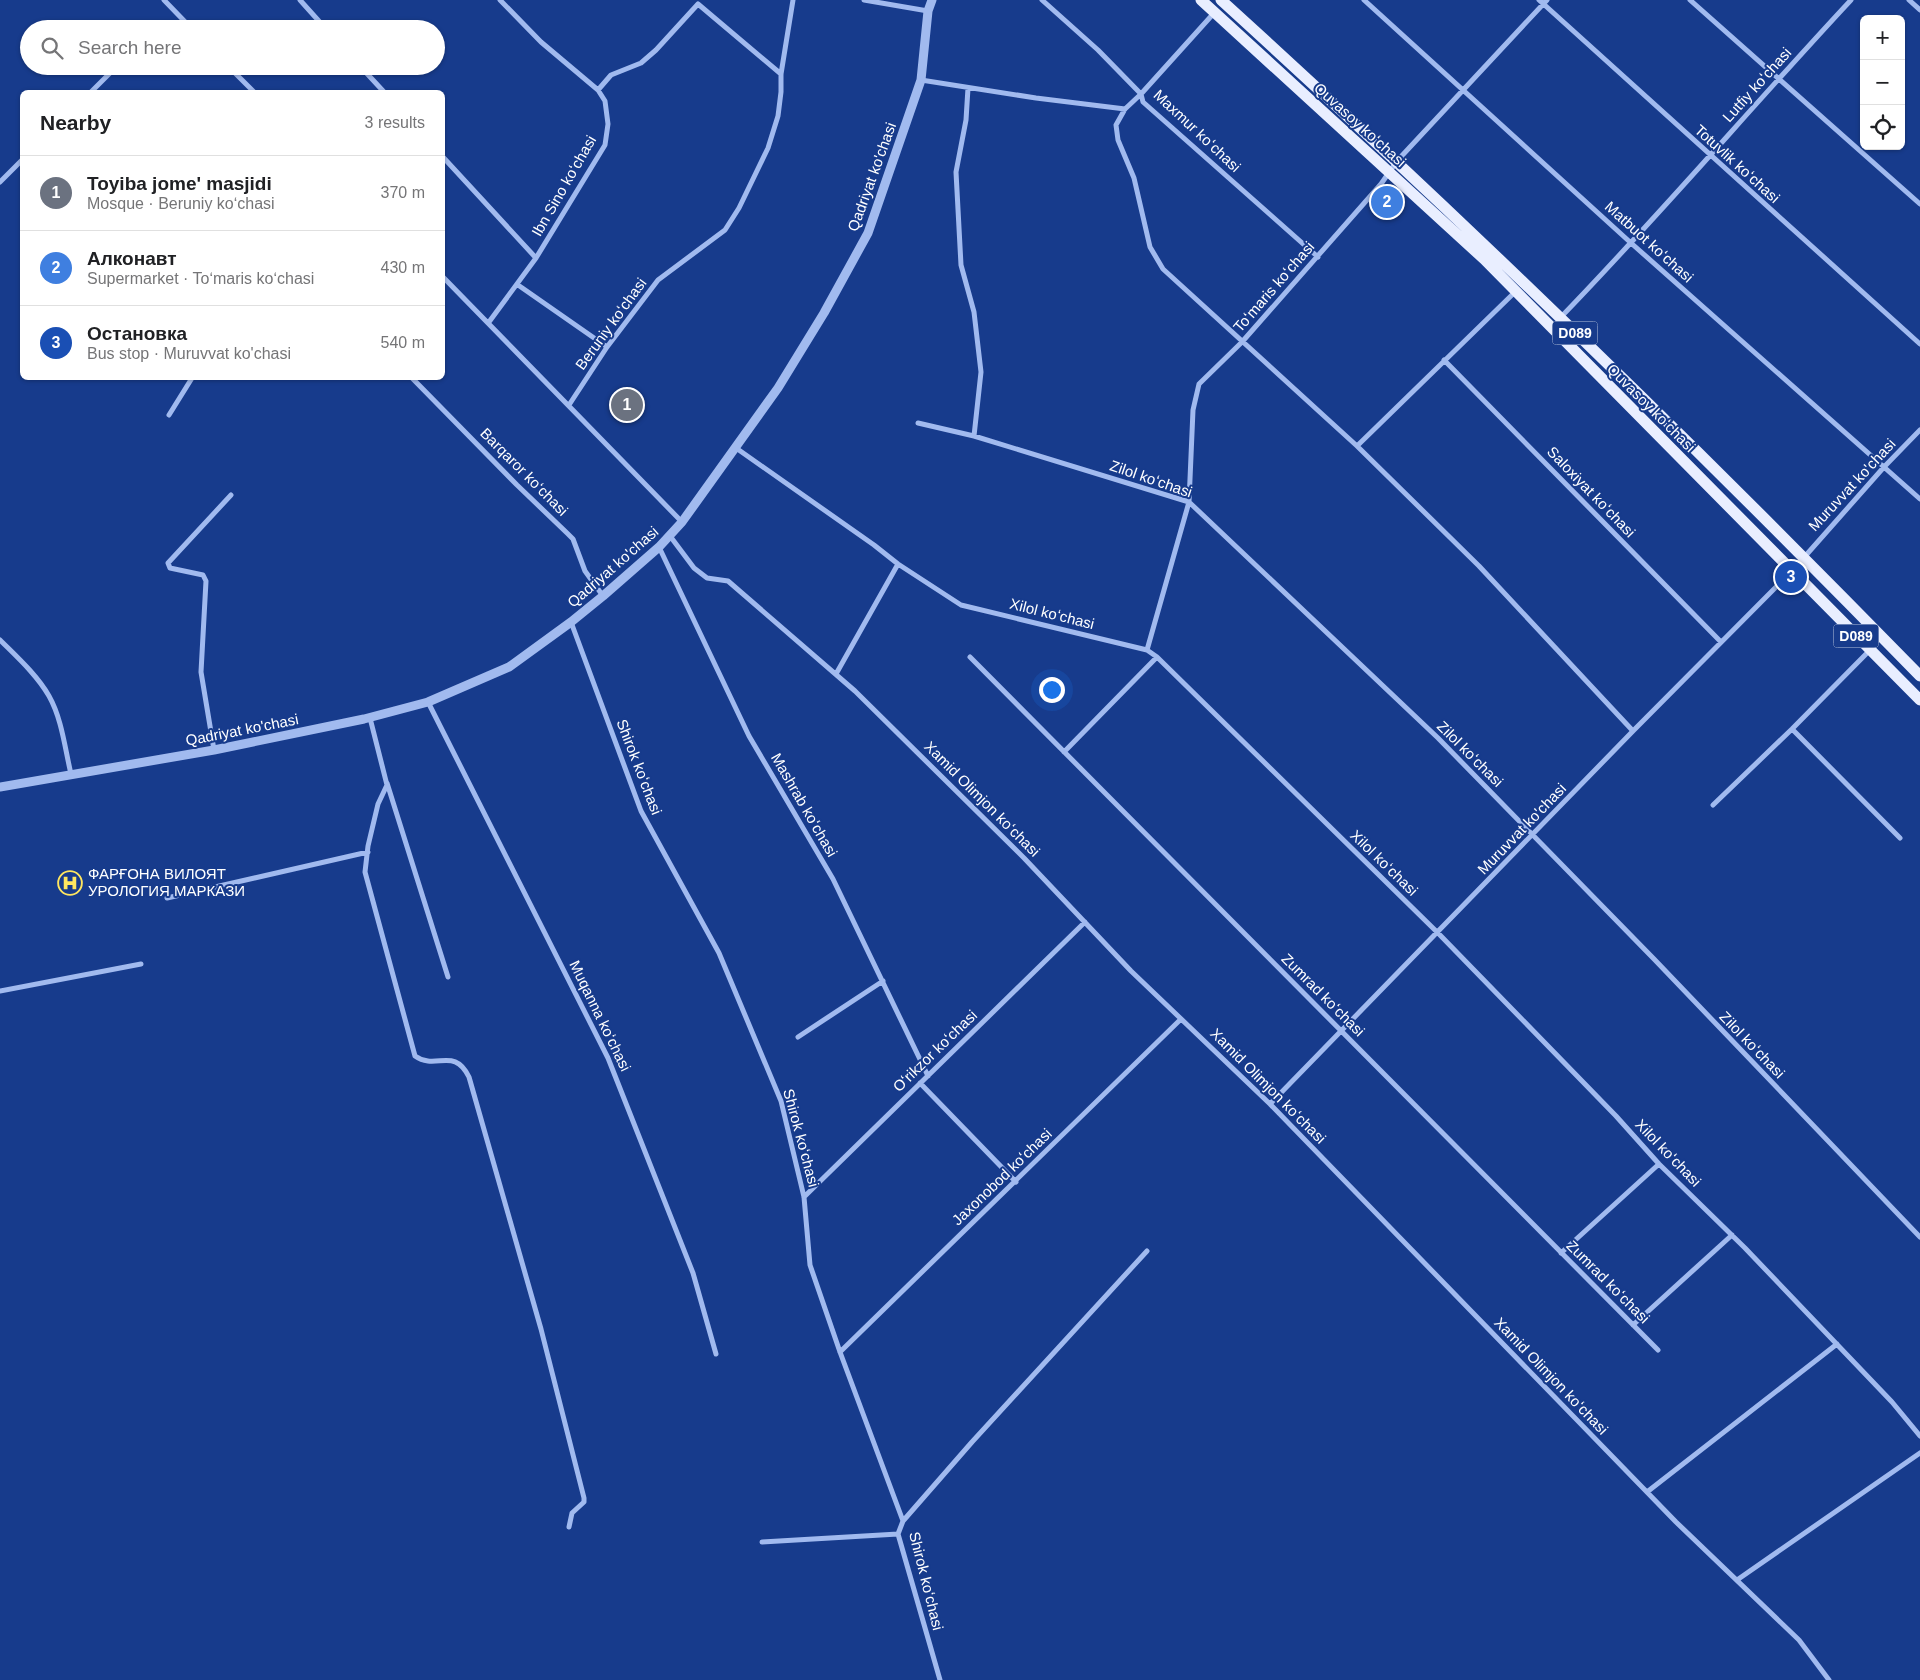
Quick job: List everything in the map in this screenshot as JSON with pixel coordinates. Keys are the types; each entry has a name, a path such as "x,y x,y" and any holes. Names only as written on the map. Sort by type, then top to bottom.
{"main road":[{"name":"Quvasoy koʻchasi","path":"1201,0 1512,287 1920,700"},
{"name":"Quvasoy koʻchasi","path":"1221,0 1397,162 1560,318 1803,556 1920,676"}],"street":[{"path":"164,0 183,20"},
{"path":"300,0 318,20"},
{"name":"Ibn Sino koʻchasi","path":"489,322 536,258 605,145 608,124 605,101 598,90 541,42 500,0"},
{"name":"Beruniy koʻchasi","path":"569,405 607,347 658,280 721,234 732,221 754,180 770,140 780,104 781,74 793,0"},
{"path":"864,0 928,11"},
{"name":"Qadriyat ko'chasi","path":"0,787 214,750 370,718 428,702 508,667 571,622 603,596 659,547 682,522 778,388 819,321 868,233 921,80 928,11 932,0"},
{"name":"Maxmur koʻchasi","path":"1042,0 1098,50 1141,94 1143,102 1318,257"},
{"name":"Matbuot koʻchasi","path":"1364,0 1631,243 1920,499"},
{"path":"1690,0 1920,204"},
{"name":"Lutfiy koʻchasi","path":"1560,318 1711,156 1778,78 1851,0"},
{"path":"1909,0 1920,10"},
{"name":"Toʻmaris koʻchasi","path":"1147,650 1189,502 1193,410 1199,384 1242,342 1318,257 1397,162 1464,91 1543,1"},
{"name":"Totuvlik koʻchasi","path":"1543,1 1711,156 1920,344"},
{"path":"598,90 611,74 641,63 656,50 696,2 781,74"},
{"path":"1218,15 1125,109 1116,125 1118,140 1134,178 1150,247 1163,269 1357,446 1479,566 1633,731"},
{"path":"93,90 109,75"},
{"path":"237,75 252,90"},
{"path":"368,75 382,90"},
{"path":"921,80 1125,109"},
{"path":"968,88 966,120 956,172 961,265 974,312 981,372 980,398 974,436"},
{"path":"445,159 536,258"},
{"path":"0,182 20,162"},
{"path":"445,279 682,522"},
{"path":"518,285 607,347"},
{"path":"1357,446 1444,360 1512,287"},
{"name":"Saloxiyat koʻchasi","path":"1444,360 1721,642"},
{"path":"170,415 191,380"},
{"name":"Barqaror koʻchasi","path":"414,380 567,533 572,539 585,572 603,596"},
{"name":"Zilol koʻchasi","path":"918,423 974,436 1189,502 1438,738 1654,959 1920,1237"},
{"name":"Muruvvat ko'chasi","path":"1270,1104 1533,836 1633,731 1792,571 1803,556 1920,430"},
{"name":"Xilol koʻchasi","path":"736,448 898,564 961,605 1147,650 1157,657 1438,932 1616,1116 1659,1164 1732,1235 1837,1344 1892,1402 1920,1436"},
{"path":"214,750 201,672 206,581 203,575 170,568 168,564 231,495"},
{"name":"Xamid Olimjon koʻchasi","path":"670,536 694,568 707,578 728,581 836,674 1024,858 1131,971 1270,1104 1647,1492 1799,1640 1829,1680"},
{"name":"Mashrab koʻchasi","path":"659,547 749,736 833,879 928,1076"},
{"path":"836,674 898,564"},
{"name":"Shirok koʻchasi","path":"571,622 641,811 719,953 780,1100 804,1198 810,1265 840,1352 903,1521 898,1534 940,1680"},
{"path":"0,640 35,677 49,696 58,718 71,774"},
{"path":"1713,805 1870,650"},
{"name":"Zumrad koʻchasi","path":"970,657 1658,1350"},
{"path":"1064,752 1157,657"},
{"name":"Muqanna koʻchasi","path":"428,702 608,1058 693,1273 716,1354"},
{"path":"370,718 388,785 378,804 365,872 367,881 415,1056 422,1061 459,1062 469,1077 541,1329 584,1498 584,1502 572,1513 569,1527"},
{"path":"1792,729 1900,838"},
{"path":"386,780 448,977"},
{"path":"167,898 368,852"},
{"name":"Oʻrikzor koʻchasi","path":"804,1198 1085,922"},
{"path":"0,991 141,964"},
{"path":"798,1037 882,981"},
{"name":"Jaxonobod koʻchasi","path":"840,1352 1181,1019"},
{"path":"920,1083 1016,1182"},
{"path":"1561,1253 1659,1164"},
{"path":"1633,1325 1732,1235"},
{"path":"903,1521 972,1442 1147,1251"},
{"path":"1647,1492 1837,1344"},
{"path":"1737,1580 1920,1454"},
{"path":"762,1542 898,1534"}],"place":[{"name":"Алконавт","path":"1387,202"},
{"name":"Toyiba jome' masjidi","path":"627,405"},
{"name":"Остановка","path":"1791,577"},
{"name":"ФАРҒОНА ВИЛОЯТ УРОЛОГИЯ МАРКАЗИ","path":"70,883"}]}
